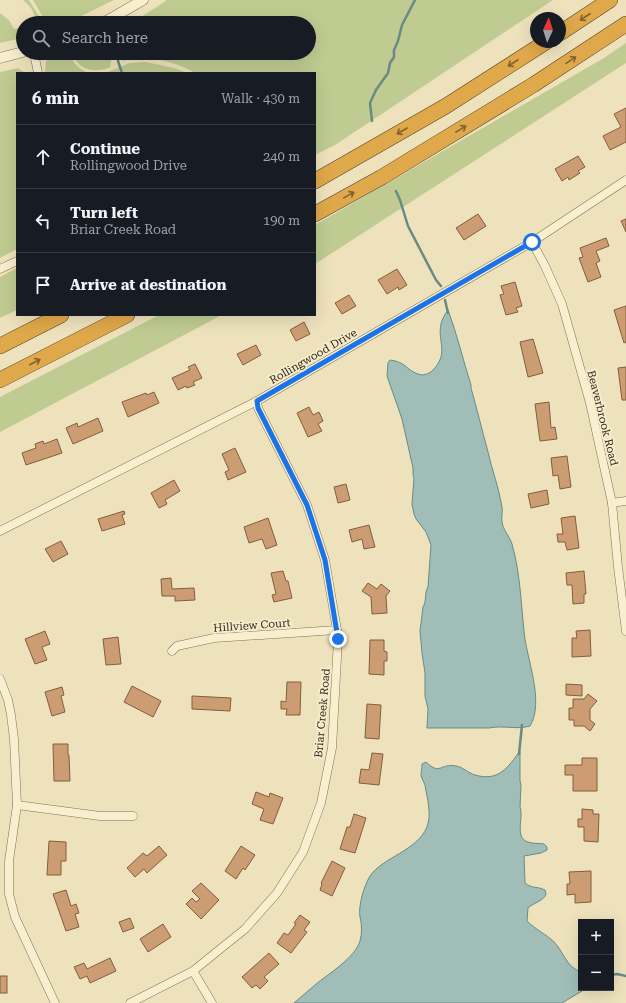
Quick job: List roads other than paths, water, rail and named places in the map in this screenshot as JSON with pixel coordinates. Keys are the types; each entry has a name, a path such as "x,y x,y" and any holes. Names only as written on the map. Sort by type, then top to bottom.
{"highway":[{"path":"566,29 610,0"},
{"path":"316,213 382,177 533,85 626,24"},
{"path":"316,180 446,106 537,48"},
{"path":"0,346 58,316"},
{"path":"0,380 125,316"}],"street":[{"path":"114,16 143,0"},
{"path":"0,58 16,54"},
{"path":"35,60 38,72"},
{"name":"Rollingwood Drive","path":"0,531 257,401 532,242 626,180"},
{"name":"Beaverbrook Road","path":"532,242 545,266 562,304 590,403 612,503 626,631"},
{"path":"0,270 16,261"},
{"name":"Briar Creek Road","path":"130,1003 193,971 245,929 277,893 303,852 321,803 332,748 338,639 337,630 325,560 307,505 258,408 257,401"},
{"path":"612,503 626,501"},
{"name":"Hillview Court","path":"172,651 177,646 214,638 337,630"},
{"path":"0,679 8,700 11,715 14,739 17,805 9,862 8,881 10,900 15,917 29,950 55,1003"},
{"path":"17,805 100,816 133,816"},
{"path":"193,971 212,1003"}],"water":[{"path":"448,310 471,385 499,493 503,525 512,544 517,565 525,642 533,679 536,704 534,716 530,726 525,727 427,728 428,709 425,696 425,673 420,631 423,607 428,587 431,545 426,532 414,514 412,504 414,478 413,468 402,419 387,376 388,363 390,360 403,364 420,375 432,371 437,365 442,353 440,330 441,324"},
{"path":"520,751 521,836 528,842 544,844 547,847 547,850 541,853 524,856 525,883 545,890 546,894 541,900 528,908 527,921 554,942 572,967 578,971 578,991 582,991 562,1003 294,1003 353,954 361,938 361,902 370,876 376,869 416,842 427,827 429,811 425,785 421,776 422,764 426,762 438,769 446,766 456,766 470,773 483,777 497,775 502,772"}],"waterway":[{"path":"372,121 370,103 376,90 388,73 390,63 394,57 394,50 402,25 415,0"},
{"path":"118,60 122,72"},
{"path":"396,191 408,226 436,280 441,286"},
{"path":"445,300 448,313"},
{"path":"519,754 522,725"},
{"path":"614,974 626,976"}]}
